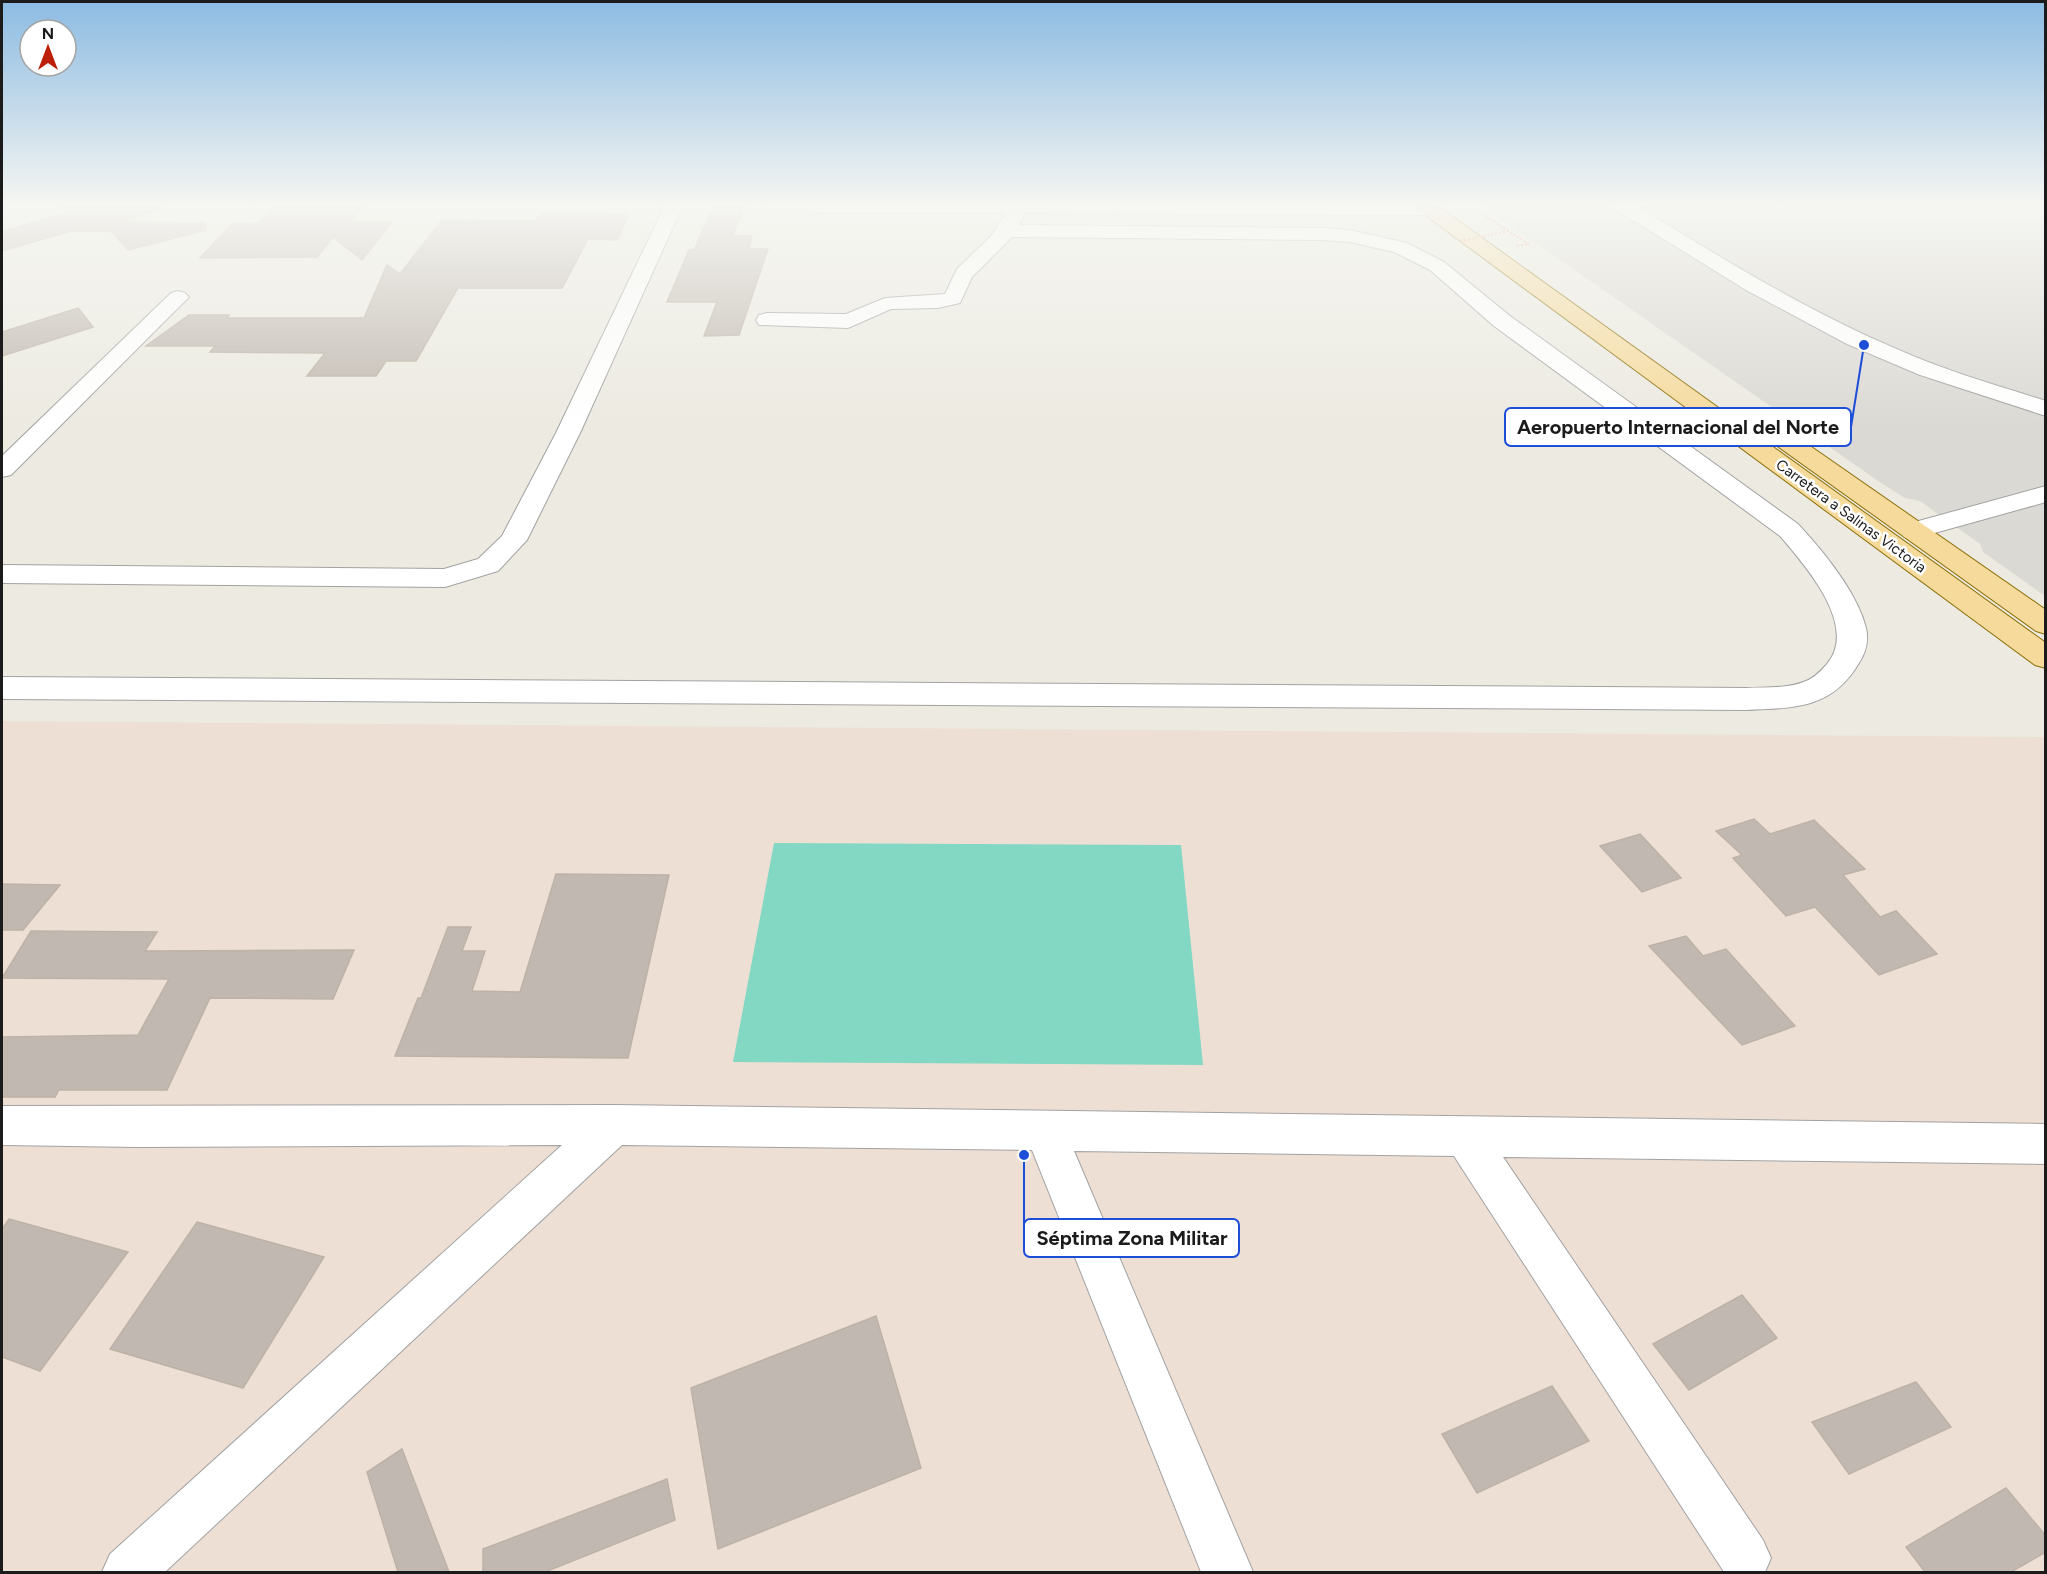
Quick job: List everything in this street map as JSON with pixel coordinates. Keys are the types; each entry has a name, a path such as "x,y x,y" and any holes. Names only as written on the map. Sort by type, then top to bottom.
{"main road":[{"name":"Carretera a Salinas Victoria","path":"1533,278 2046,658"},
{"name":"Carretera a Salinas Victoria","path":"1564,278 1913,531 2046,624"}],"street":[{"path":"2,574 445,578 488,565 513,540 568,433 640,278"},
{"path":"767,320 848,321 860,318 877,306 953,299 961,278"},
{"path":"2,688 1746,699 1787,697 1822,687 1841,669 1853,641 1846,615 1837,595 1806,548 1789,530 1502,321 1452,278"},
{"path":"1743,278 1859,341 1927,369 2046,409"},
{"path":"2,470 178,297"},
{"path":"1913,531 2046,494"},
{"path":"2,1125 162,1127 614,1125 2046,1144"},
{"path":"128,1572 614,1125"},
{"path":"1045,1131 1227,1572"},
{"path":"1465,1136 1744,1558"}],"shaded area":[{"path":"1587,278 2045,278 2045,596 1983,552 1980,544 1920,501 1905,498"},
{"path":"2,721 2045,737 2045,1572 2,1572"}],"green space":[{"path":"774,843 1181,845 1203,1065 733,1062"}],"building":[{"path":"381,278 567,278 562,288 458,288 416,361 386,361 376,376 307,376 325,353 210,352 215,346 146,346 189,315 229,315 227,318 364,318"},
{"path":"677,278 758,278 739,335 704,336 717,302 667,302"},
{"path":"78,308 93,327 2,356 2,332"},
{"path":"1754,819 1770,834 1814,820 1865,869 1843,875 1880,917 1896,911 1937,954 1879,975 1815,907 1786,916 1733,858 1742,855 1716,831"},
{"path":"1640,834 1681,878 1642,892 1600,846"},
{"path":"556,874 669,875 628,1058 395,1056 418,998 421,998 448,927 471,927 462,951 485,951 472,991 520,992"},
{"path":"2,884 60,885 23,930 2,930"},
{"path":"31,931 157,932 145,951 354,950 333,999 210,998 167,1090 59,1090 55,1097 2,1097 2,1037 138,1035 169,979 2,978"},
{"path":"1686,936 1703,956 1726,949 1795,1026 1742,1045 1649,946"},
{"path":"9,1219 128,1252 40,1371 2,1357 2,1229"},
{"path":"197,1222 324,1257 243,1388 110,1349"},
{"path":"1742,1295 1777,1338 1689,1390 1653,1344"},
{"path":"876,1316 921,1468 718,1549 691,1388"},
{"path":"1916,1382 1951,1427 1849,1474 1812,1422"},
{"path":"1552,1386 1589,1441 1477,1493 1442,1434"},
{"path":"402,1449 449,1572 398,1572 367,1472"},
{"path":"667,1479 675,1520 545,1572 483,1572 483,1549"},
{"path":"2006,1488 2046,1536 2046,1552 2011,1572 1925,1572 1906,1547"}],"place":[{"name":"Aeropuerto Internacional del Norte","path":"1864,345"},
{"name":"Séptima Zona Militar","path":"1024,1155"}]}
